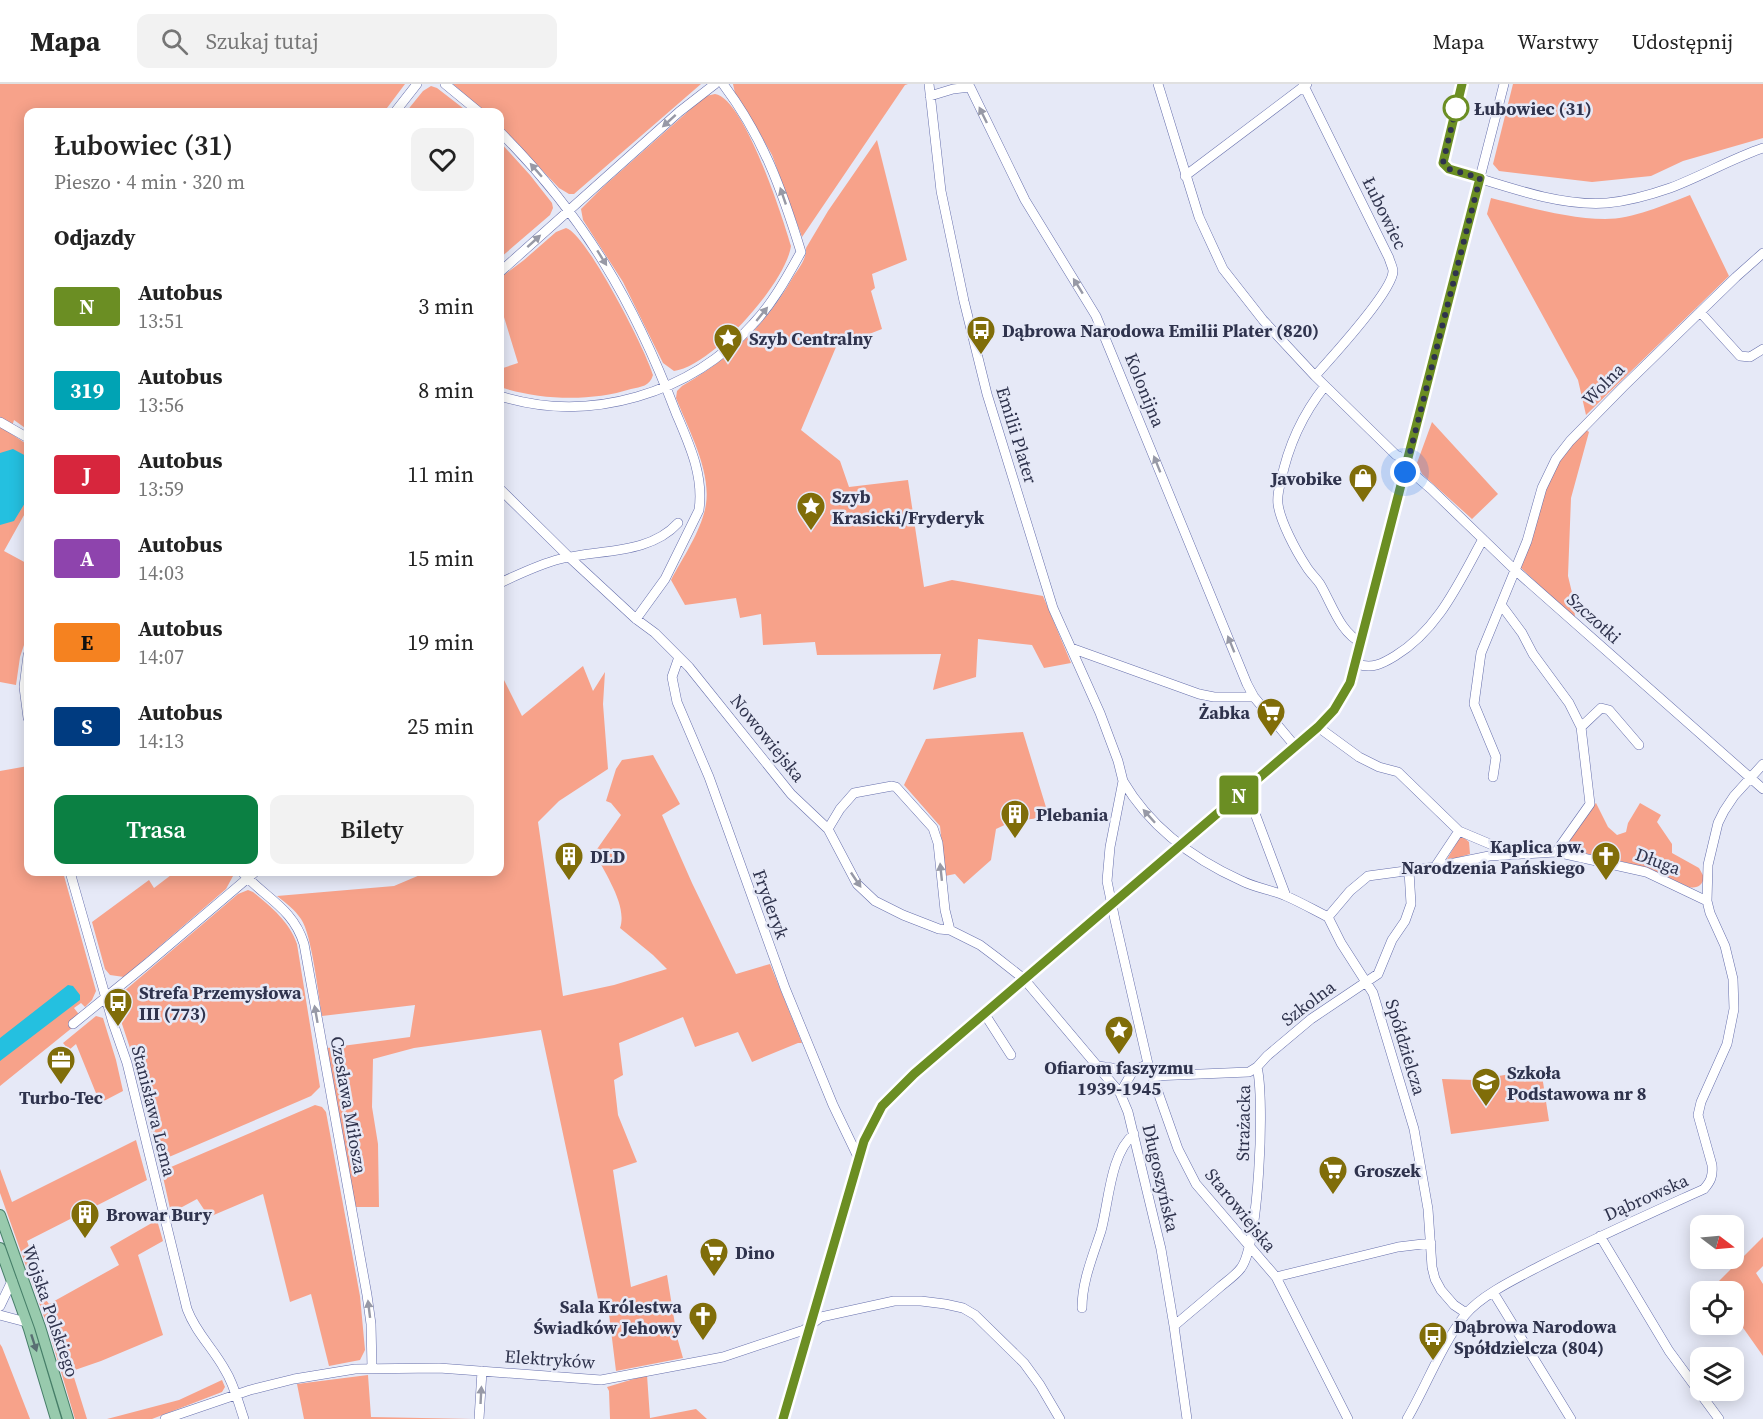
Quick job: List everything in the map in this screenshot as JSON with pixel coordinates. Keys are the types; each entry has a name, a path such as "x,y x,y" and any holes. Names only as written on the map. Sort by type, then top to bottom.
{"main road":[{"name":"Wojska Polskiego","path":"0,1215 45,1343 68,1419"},
{"name":"Wojska Polskiego","path":"0,1248 56,1419"}],"street":[{"path":"399,108 417,84"},
{"path":"445,84 474,108"},
{"path":"504,268 678,112 715,84"},
{"path":"504,397 542,405 588,406 622,401 666,387 704,367 726,350 746,332 774,298 801,252 768,158 752,127 723,84"},
{"name":"Emilii Plater","path":"929,84 941,191 964,301 987,394 1048,594 1100,713 1123,781 1150,819 1180,845"},
{"path":"1158,84 1199,217 1222,268 1263,320 1314,376 1396,455 1408,460"},
{"path":"1462,84 1443,163 1449,169 1548,197 1576,202 1606,203 1639,197 1669,188 1763,148"},
{"path":"783,1419 859,1159 872,1123 882,1106 914,1074 984,1013 1318,727 1341,699 1350,683 1504,84"},
{"path":"1185,176 1305,85"},
{"name":"Łubowiec","path":"1305,85 1394,272 1389,284 1365,319 1314,376"},
{"name":"Kolonijna","path":"930,96 970,87 1025,200 1096,316 1254,698 1295,746"},
{"path":"504,136 569,210 600,254 650,347 696,464 701,498 694,522 670,571 636,619"},
{"name":"Wolna","path":"1493,777 1496,757 1474,704 1481,653 1527,542 1542,488 1556,459 1587,423 1763,253"},
{"path":"1700,312 1740,356 1750,357 1763,349"},
{"path":"1325,386 1308,410 1291,444 1284,465 1278,503 1289,534 1306,566 1320,584 1343,625 1355,640 1362,643"},
{"path":"0,422 24,436"},
{"name":"Szczotki","path":"1405,472 1417,477 1431,489 1515,570 1763,789"},
{"name":"Nowowiejska","path":"504,493 679,657 712,694 791,794 828,829 857,884 875,901 903,915 950,930 980,945 1024,979"},
{"path":"504,581 558,559 644,544 663,536 678,523"},
{"path":"1356,664 1370,667 1379,665 1408,648 1422,636 1442,612 1483,539"},
{"path":"1502,606 1569,703 1581,727 1590,804 1556,852"},
{"path":"1071,648 1199,694 1214,697 1254,698"},
{"name":"Fryderyk","path":"679,657 672,676 677,702 709,777 784,988 833,1105 859,1159"},
{"path":"1581,727 1601,708 1609,710 1639,745"},
{"path":"1318,727 1359,757 1379,767 1398,772 1459,831 1514,854"},
{"name":"Dąbrowska","path":"1407,1419 1421,1395 1440,1352 1466,1313 1493,1292 1600,1236 1704,1189 1711,1179 1712,1165 1698,1115 1701,1102 1727,1044 1734,1000 1733,979 1725,946 1707,901 1708,865 1718,824 1724,811 1734,796 1763,764"},
{"name":"Emilii Plater","path":"1111,904 1107,881 1110,847 1123,781"},
{"path":"828,829 840,809 854,793 897,787 933,828 938,843 945,910 950,930"},
{"path":"1244,790 1273,858 1286,896"},
{"path":"1435,867 1459,831"},
{"path":"1470,837 1474,849 1470,860"},
{"path":"1180,845 1211,866 1244,882 1286,896 1328,917"},
{"name":"Długa","path":"1328,917 1350,891 1368,876 1435,867 1489,856 1556,852 1646,872 1707,901"},
{"name":"Szkolna","path":"1257,1067 1311,1019 1378,974 1392,940 1405,921 1411,904 1409,871"},
{"name":"Stanisława Lema","path":"71,876 105,997 127,1063 187,1309 197,1331 225,1370 244,1419"},
{"path":"73,1024 138,971 246,876"},
{"name":"Czesława Miłosza","path":"250,876 287,912 297,926 304,944 367,1295 372,1368"},
{"name":"Starowiejska","path":"1111,904 1149,1064 1178,1149 1196,1184 1276,1277 1348,1419"},
{"name":"Spółdzielcza","path":"1328,917 1373,993 1414,1129 1428,1209 1435,1279 1454,1305 1466,1313"},
{"name":"Długoszyńska","path":"1024,979 1120,1093 1128,1112 1161,1250 1187,1419"},
{"path":"984,1013 1011,1055"},
{"path":"1098,1066 1132,1071 1149,1064"},
{"path":"1153,1076 1249,1072 1257,1067"},
{"name":"Strażacka","path":"1174,1326 1241,1268 1250,1248 1260,1161 1262,1105 1261,1080 1257,1067"},
{"path":"1120,1093 1132,1071"},
{"path":"1082,1308 1083,1290 1102,1228 1113,1178 1123,1146 1134,1134"},
{"path":"1600,1236 1669,1351 1719,1419"},
{"path":"1276,1277 1398,1247 1431,1243"},
{"path":"0,1306 12,1281"},
{"path":"1493,1292 1571,1419"},
{"name":"Elektryków","path":"165,1419 236,1395 294,1379 372,1368 482,1371 601,1380 723,1357 804,1330 821,1317 894,1301 921,1301 963,1308 975,1315 1024,1363 1060,1419"},
{"path":"0,1315 26,1322"},
{"path":"479,1419 482,1371"}],"shaded area":[{"path":"0,84 405,84 387,108 24,108 24,427 14,420 10,433 24,442 24,515 4,551 24,562 24,645 16,685 0,682"},
{"path":"453,84 701,84 574,194 569,194 559,188 504,130 504,108 480,108"},
{"path":"733,84 908,84 905,85 802,237 772,155 735,93"},
{"path":"1513,84 1763,84 1763,138 1683,161 1651,176 1592,182 1499,171 1493,164"},
{"path":"431,86 437,88 463,108 409,108 423,91"},
{"path":"715,94 726,101 750,136 780,211 791,246 776,281 744,321 707,355 689,366 674,371 663,363 623,282 583,220 581,209 693,107 706,96"},
{"path":"877,140 907,260 872,274 875,288 871,291 882,329 836,347 801,430 840,461 849,487 908,480 924,587 952,580 1043,596 1071,663 1044,668 1032,645 978,639 976,677 933,690 941,654 817,655 815,642 763,645 761,614 740,618 736,598 685,605 671,580 701,524 707,491 702,464 676,398 677,391 731,352 771,311 802,263 806,248 828,211"},
{"path":"504,146 552,203 553,208 550,215 504,255"},
{"path":"1690,195 1729,276 1586,415 1578,380 1487,214 1491,198 1563,215 1605,219 1637,214"},
{"path":"566,228 575,235 601,271 648,362 653,375 650,382 615,393 582,398 532,395 504,388 504,368 518,363 504,317 504,275 556,232"},
{"path":"1432,422 1498,494 1472,519 1422,474 1417,463"},
{"path":"1585,429 1589,432 1571,498 1568,576 1574,601 1575,619 1520,567 1545,489 1559,459"},
{"path":"583,666 593,691 605,672 603,704 608,769 559,801 538,822 563,996 614,985 667,969 620,928 622,919 618,899 595,852 621,815 611,803 606,801 616,769 622,760 653,755 680,804 662,815 736,974 770,964 802,1043 752,1062 738,1032 695,1047 683,1017 619,1043 623,1075 614,1080 618,1115 637,1162 613,1170 631,1287 667,1275 677,1337 683,1358 616,1371 609,1314 598,1299 541,1030 414,1048 373,1059 372,1107 378,1144 379,1207 355,1207 327,1048 410,1037 415,1005 322,1016 305,927 296,913 277,896 394,886 418,876 504,876 504,680 522,716"},
{"path":"1023,732 1049,817 1013,821 996,829 991,860 964,884 955,874 945,876 940,826 904,785 926,739"},
{"path":"24,767 24,876 64,876 96,991 92,1000 85,1007 81,1003 74,1008 81,1017 78,1023 0,1086 0,771"},
{"path":"1596,803 1608,827 1617,835 1626,832 1628,823 1640,803 1661,815 1657,822 1672,844 1672,853 1699,868 1704,877 1701,884 1697,887 1689,887 1651,870 1571,850 1568,842 1588,810"},
{"path":"1462,836 1469,842 1470,854 1446,861 1460,837"},
{"path":"170,876 233,876 226,889 124,977 110,975 105,969 92,922 149,880 154,888"},
{"path":"248,890 279,915 297,944 320,1087 311,1096 169,1157 158,1154 134,1060 116,1006 116,998 238,894"},
{"path":"96,1016 103,1018 123,1091 100,1103 76,1044 69,1050 63,1043"},
{"path":"1541,1069 1549,1121 1451,1134 1442,1079 1474,1080"},
{"path":"315,1105 322,1107 326,1112 360,1296 365,1350 360,1360 329,1366 311,1294 290,1302 263,1194 209,1217 197,1199 171,1213 163,1177 171,1167"},
{"path":"136,1140 147,1180 27,1241 46,1296 44,1297 49,1304 119,1265 110,1247 157,1220 163,1241 138,1255 163,1335 72,1371 87,1419 75,1419 48,1328 0,1193 0,1169 12,1202"},
{"path":"1763,1237 1763,1266 1756,1273 1763,1284 1763,1356 1744,1329 1744,1281 1719,1281 1731,1269 1744,1269 1744,1256"},
{"path":"0,1344 2,1347 30,1419 0,1419"},
{"path":"368,1375 371,1417 473,1419 304,1419 297,1384"},
{"path":"647,1375 650,1418 696,1409 707,1419 610,1419 607,1387"},
{"path":"222,1380 225,1387 222,1392 152,1419 107,1419 179,1400"}],"water":[{"path":"13,449 24,455 24,505 14,521 0,525 0,453"},
{"path":"68,985 73,986 80,995 80,1000 0,1061 0,1038"}],"bus line":[{"name":"N","path":"783,1419 864,1141 882,1106 897,1089 932,1058 1318,727 1334,710 1350,683 1379,578 1480,178 1449,169 1443,163 1462,84"}],"place":[{"name":"Łubowiec (31)","path":"1456,108"},
{"name":"Dąbrowa Narodowa Emilii Plater (820)","path":"981,356"},
{"name":"Szyb Centralny","path":"728,364"},
{"name":"Javobike","path":"1363,504"},
{"name":"Szyb Krasicki/Fryderyk","path":"811,532"},
{"name":"Żabka","path":"1271,738"},
{"name":"Plebania","path":"1015,840"},
{"name":"DLD","path":"569,882"},
{"name":"Kaplica pw. Narodzenia Pańskiego","path":"1606,882"},
{"name":"Strefa Przemysłowa III (773)","path":"118,1028"},
{"name":"Ofiarom faszyzmu 1939-1945","path":"1119,1056"},
{"name":"Turbo-Tec","path":"61,1086"},
{"name":"Szkoła Podstawowa nr 8","path":"1486,1108"},
{"name":"Groszek","path":"1333,1196"},
{"name":"Browar Bury","path":"85,1240"},
{"name":"Dino","path":"714,1278"},
{"name":"Sala Królestwa Świadków Jehowy","path":"703,1342"},
{"name":"Dąbrowa Narodowa Spółdzielcza (804)","path":"1433,1362"}],"route":[{"path":"1405,472 1480,178 1449,169 1443,163 1456,108"}]}
